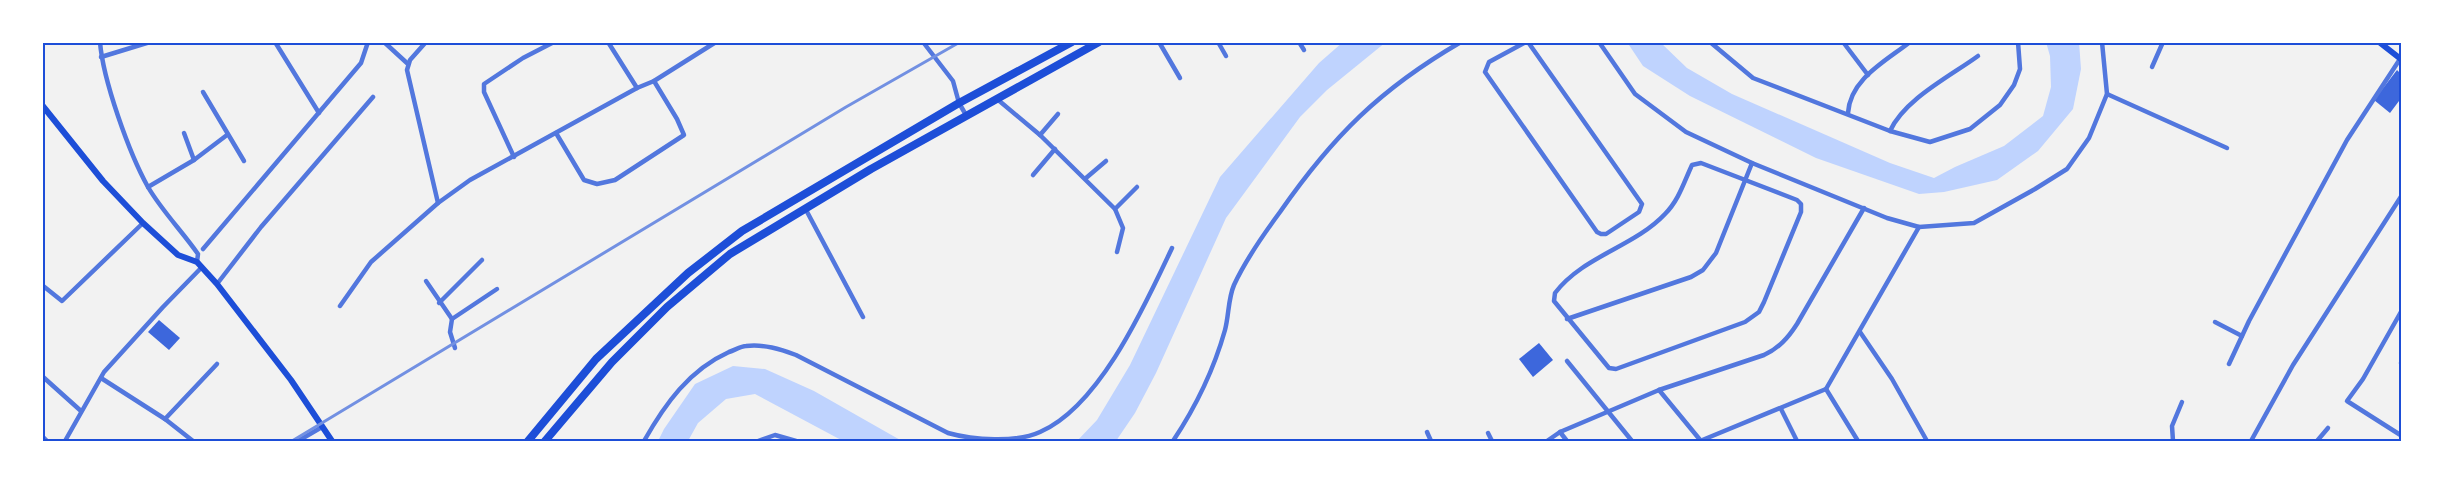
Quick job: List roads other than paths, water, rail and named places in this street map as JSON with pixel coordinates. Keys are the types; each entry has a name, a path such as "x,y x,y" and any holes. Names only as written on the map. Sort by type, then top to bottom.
{"highway":[{"path":"528,441 596,359 648,308 741,231 959,103 1072,42"},
{"path":"545,441 612,362 668,307 730,254 966,114 1099,42"}],"main road":[{"path":"2379,42 2401,59"},
{"path":"42,105 103,181 143,223 178,255 200,264 291,380 332,441"}],"street":[{"path":"65,441 100,378 200,264 198,254 148,187 111,94 101,57 100,42"},
{"path":"101,57 150,42"},
{"path":"275,42 319,113"},
{"path":"203,249 361,63 368,42"},
{"path":"384,42 408,64"},
{"path":"426,42 408,64 407,70 438,203"},
{"path":"513,157 484,92 484,84 486,80 554,42"},
{"path":"608,42 637,87"},
{"path":"700,42 704,49"},
{"path":"340,306 371,262 438,203 470,180 637,87 654,81 716,42"},
{"path":"923,42 953,81 959,103 966,114"},
{"path":"1159,42 1180,78"},
{"path":"1218,42 1226,56"},
{"path":"1299,42 1304,50"},
{"path":"1173,441 1194,407 1225,331 1234,286 1263,235 1310,169 1368,106 1410,73 1461,42"},
{"path":"1527,42 1642,204 1639,212 1606,234 1597,232 1485,72 1489,62 1527,42"},
{"path":"1599,42 1635,94 1686,132 1752,163 1864,208 1919,227 1974,223 2067,169 2090,138 2107,94 2102,42"},
{"path":"1710,42 1753,78 1890,131 1930,142 1961,134 1981,123 2000,105 2014,85 2020,69 2018,42"},
{"path":"1843,42 1868,75"},
{"path":"1848,113 1853,91 1868,75 1910,42"},
{"path":"2152,67 2163,42"},
{"path":"1890,131 1896,120 1911,104 1978,56"},
{"path":"2229,364 2347,140 2401,59"},
{"path":"556,133 580,177 597,184 615,180 684,135 654,81"},
{"path":"203,92 244,161"},
{"path":"2107,94 2227,148"},
{"path":"217,284 261,227 373,97"},
{"path":"996,99 1040,135 1115,209 1123,228 1117,252"},
{"path":"1040,135 1058,114"},
{"path":"184,133 194,160"},
{"path":"148,187 194,160 227,135"},
{"path":"1033,175 1055,149"},
{"path":"1086,178 1106,161"},
{"path":"1701,163 1746,181 1797,200 1802,207 1764,302 1751,319 1614,369 1606,365 1554,301 1557,291 1605,252 1641,233 1666,214 1682,190 1692,165 1701,163"},
{"path":"1567,319 1691,277 1703,270 1716,253 1752,163"},
{"path":"1115,209 1137,187"},
{"path":"2251,441 2293,365 2402,195"},
{"path":"805,208 863,317"},
{"path":"1547,441 1560,432 1659,390 1764,355 1780,345 1797,324 1864,208"},
{"path":"42,285 62,301 143,223"},
{"path":"1659,390 1701,441 1826,388 1919,227"},
{"path":"644,441 662,409 688,380 715,359 744,345 772,346 796,355 948,433 975,438 1020,437 1040,432 1078,406 1096,384 1147,300 1172,248"},
{"path":"440,303 482,260"},
{"path":"426,281 452,319 450,332 455,348"},
{"path":"452,319 497,289"},
{"path":"2402,310 2363,379 2347,401 2402,436"},
{"path":"2215,322 2242,336"},
{"path":"1860,332 1892,379 1927,441"},
{"path":"1567,361 1632,441"},
{"path":"165,419 217,364"},
{"path":"42,376 81,411"},
{"path":"100,378 165,419 193,441"},
{"path":"1826,388 1858,441"},
{"path":"2173,441 2172,426 2182,402"},
{"path":"1781,409 1797,441"},
{"path":"298,441 322,428"},
{"path":"2317,441 2328,428"},
{"path":"1427,432 1431,441"},
{"path":"1560,432 1568,441"},
{"path":"1488,433 1492,441"},
{"path":"758,441 775,435 796,441"},
{"path":"42,436 47,441"}],"water":[{"path":"1343,42 1386,42 1327,90 1300,117 1226,218 1156,373 1135,413 1116,441 1077,441 1097,420 1130,365 1220,177 1319,63"},
{"path":"1627,42 1660,42 1687,68 1732,94 1890,163 1934,178 2004,146 2043,116 2051,87 2050,56 2046,42 2079,42 2081,69 2073,109 2038,151 1997,180 1944,192 1919,194 1816,158 1690,96 1643,66"},
{"path":"733,366 765,369 814,391 902,441 843,441 755,394 726,399 698,423 688,441 658,441 695,384"}],"railway":[{"path":"292,441 846,107 960,42"}]}
